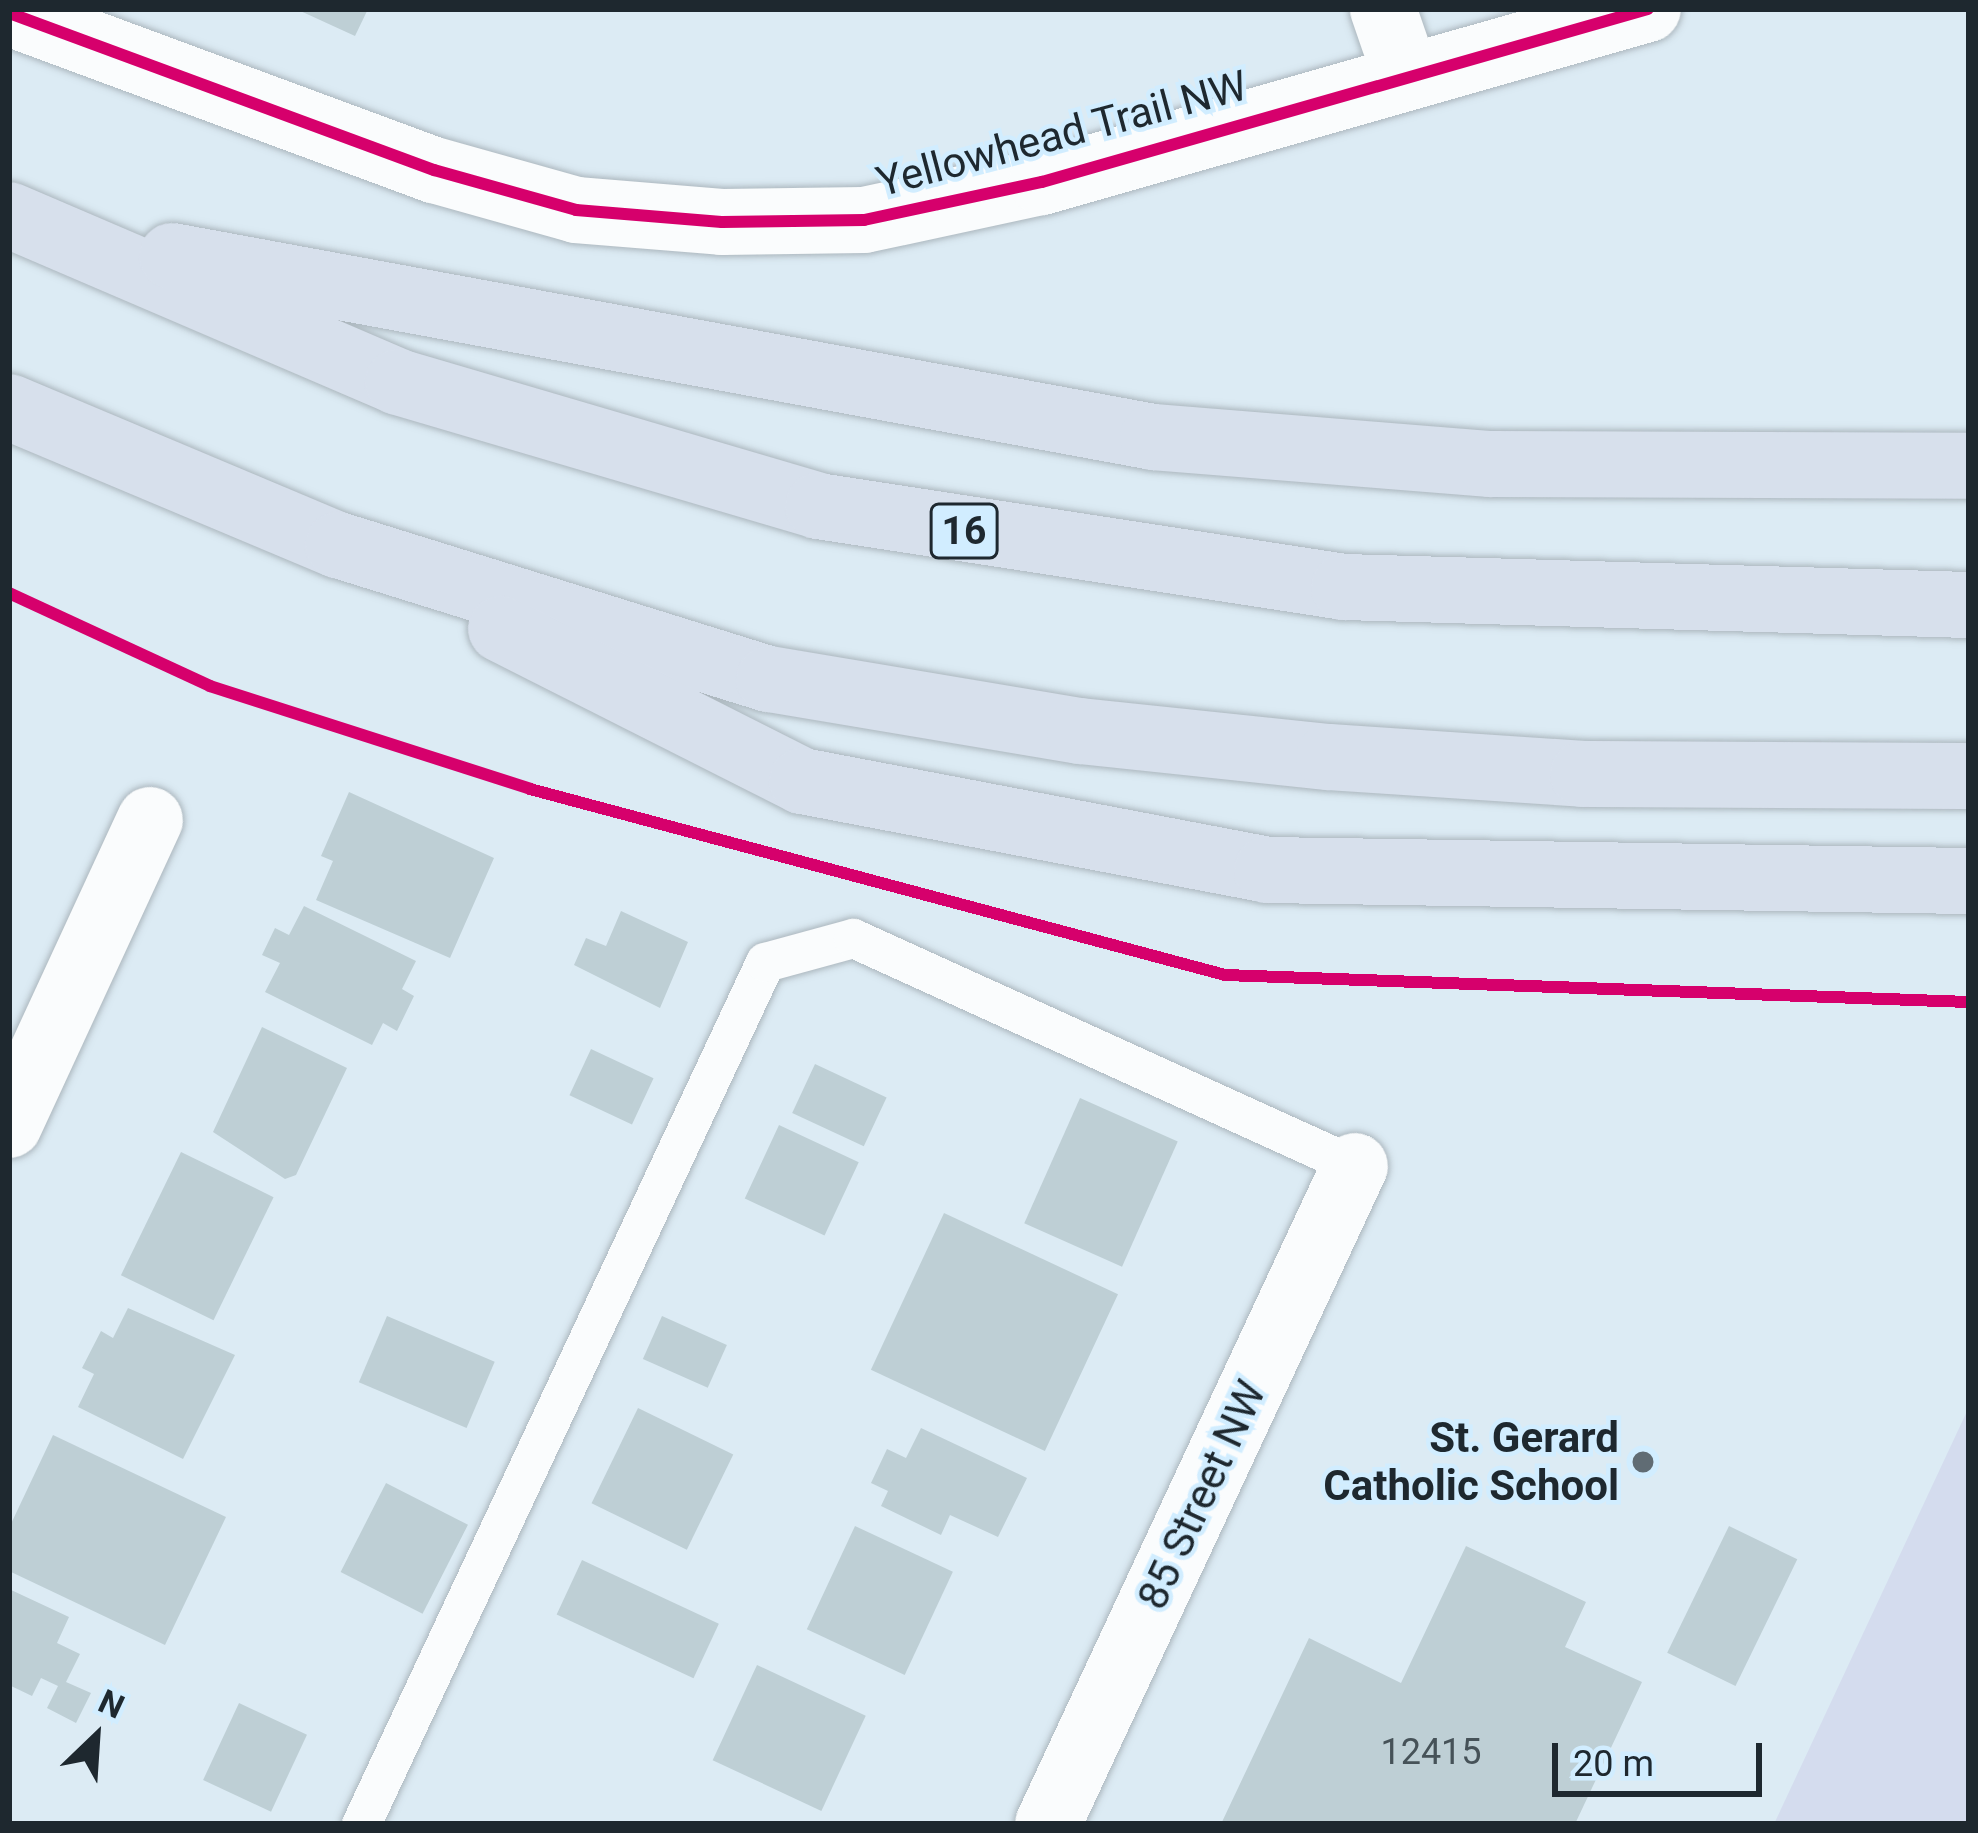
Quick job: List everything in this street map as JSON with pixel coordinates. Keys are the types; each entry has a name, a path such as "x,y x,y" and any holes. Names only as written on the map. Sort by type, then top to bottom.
{"highway":[{"path":"29,224 1153,437 1491,464 1969,466"},
{"name":"16","path":"29,224 398,382 818,506 1344,587 1969,605"},
{"path":"9,407 338,545 802,781 1267,870 1969,880"},
{"path":"338,545 769,679 1080,731 1583,774 1969,776"}],"street":[{"path":"1383,9 1405,74"},
{"name":"Yellowhead Trail NW","path":"9,13 454,176 575,210 722,222 864,220 1042,182 1405,74 1648,9"},
{"path":"9,1125 150,820"},
{"name":"85 Street NW","path":"1048,1824 1355,1166"}],"lane":[{"path":"361,1824 764,962 853,938 1355,1166"}],"shaded area":[{"path":"1969,1407 1969,1824 1774,1824"}],"building":[{"path":"296,9 368,9 355,36"},
{"path":"349,792 494,858 450,958 316,900 333,861 321,856"},
{"path":"304,906 416,961 402,989 414,996 397,1031 383,1023 372,1045 265,992 280,963 262,955 275,928 289,935"},
{"path":"621,911 688,942 660,1008 574,965 586,938 606,946"},
{"path":"262,1027 347,1068 296,1175 285,1179 213,1132"},
{"path":"591,1049 654,1078 632,1124 569,1095"},
{"path":"815,1064 887,1097 864,1146 792,1113"},
{"path":"1080,1098 1178,1142 1122,1267 1024,1223"},
{"path":"779,1125 859,1162 825,1236 745,1198"},
{"path":"181,1152 274,1197 214,1320 121,1275"},
{"path":"944,1213 1118,1294 1045,1451 871,1370"},
{"path":"128,1308 235,1355 183,1459 78,1407 94,1374 82,1368 101,1331 113,1338"},
{"path":"387,1316 495,1362 467,1428 359,1382"},
{"path":"662,1316 727,1345 708,1388 643,1359"},
{"path":"638,1408 733,1454 687,1550 592,1503"},
{"path":"921,1428 1027,1478 998,1537 950,1515 941,1535 881,1506 888,1491 871,1483 887,1449 906,1458"},
{"path":"53,1435 226,1517 165,1645 9,1571 9,1528"},
{"path":"386,1483 468,1525 423,1614 341,1572"},
{"path":"855,1526 953,1572 905,1675 807,1629"},
{"path":"1729,1526 1797,1559 1735,1686 1667,1653"},
{"path":"1466,1546 1586,1602 1565,1647 1642,1682 1575,1824 1221,1824 1309,1638 1401,1683"},
{"path":"582,1560 719,1624 693,1678 557,1614"},
{"path":"9,1589 69,1617 57,1643 80,1654 66,1682 91,1693 76,1723 47,1708 58,1686 41,1678 32,1696 9,1685"},
{"path":"757,1665 866,1716 821,1811 713,1760"},
{"path":"239,1703 307,1735 271,1812 203,1780"}],"cycle path":[{"path":"9,13 434,170 576,210 722,222 864,220 1042,182 1648,9"},
{"path":"9,593 210,686 530,789 1225,975 1969,1002"}],"place":[{"name":"St. Gerard Catholic School","path":"1643,1462"}]}
